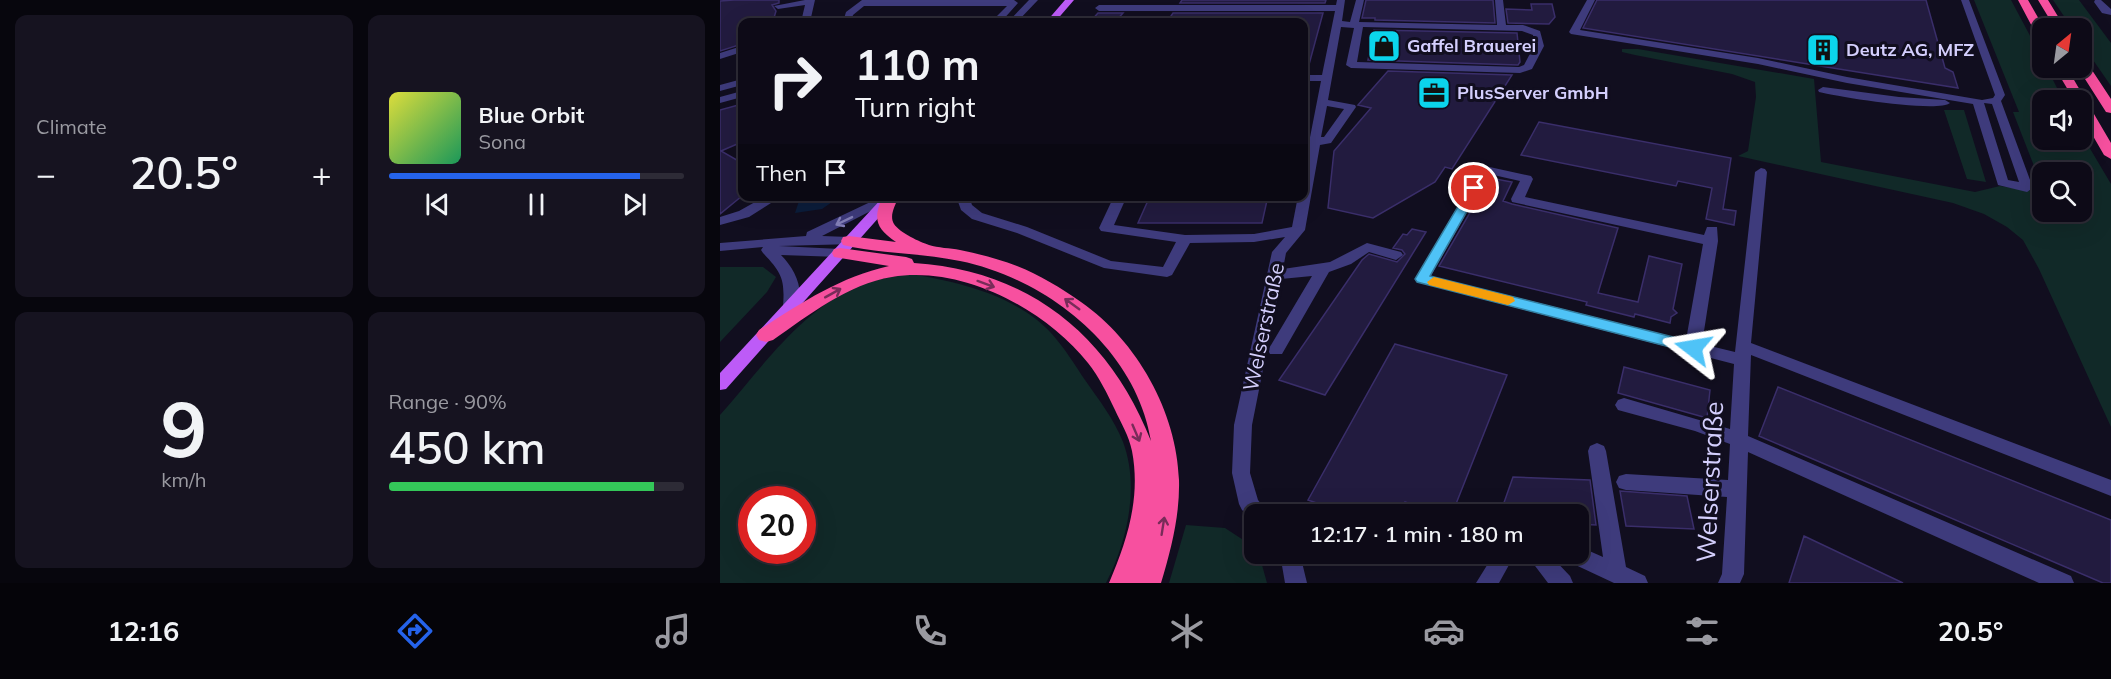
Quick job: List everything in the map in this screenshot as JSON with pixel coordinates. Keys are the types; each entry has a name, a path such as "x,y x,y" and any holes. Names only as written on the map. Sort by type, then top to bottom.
{"highway":[{"path":"2023,0 2033,18"},
{"path":"2043,0 2054,18"},
{"path":"2091,78 2111,110"},
{"path":"2092,122 2111,155"},
{"path":"890,201 884,217 885,224 932,261 1031,304 1063,327 1089,351 1111,380 1144,453 1146,484 1145,514 1131,565 1122,583"},
{"path":"845,247 901,262 975,259 1030,277 1052,289 1086,314 1115,344 1138,380 1159,423 1167,469 1163,530 1148,583"},
{"path":"766,335 820,300 859,280 932,261"}],"main road":[{"path":"1054,18 1070,0"},
{"path":"720,384 887,201"}],"street":[{"path":"1016,18 1034,0"},
{"path":"1336,24 1356,25 1523,28 1537,33 1539,45 1528,67 1511,70 1351,65 1356,25 1360,0"},
{"path":"1499,0 1502,27"},
{"path":"1591,0 1574,32 1758,61 1846,80 1978,102"},
{"path":"1965,0 2000,95 1996,101"},
{"path":"778,6 811,1 807,18"},
{"path":"2098,2 2105,11 2111,12"},
{"path":"848,18 849,14 862,3 1014,3 1000,18"},
{"path":"1099,8 1214,4 1340,4"},
{"name":"Welserstraße","path":"1308,178 1340,4"},
{"path":"720,56 738,50"},
{"path":"720,66 738,61"},
{"path":"1308,78 1326,78"},
{"path":"720,88 738,83"},
{"path":"1823,90 1923,104 1996,101"},
{"path":"720,100 738,95"},
{"path":"1978,102 2002,183 2027,188 1996,101"},
{"path":"1315,141 1327,141 1351,107 1322,102"},
{"path":"1693,348 1712,235 1517,199 1527,179 1485,170 1422,279 1693,348 1742,353 2111,488"},
{"name":"Welserstraße","path":"1729,583 1733,574 1742,353 1761,172"},
{"path":"720,221 744,214 767,201"},
{"path":"797,240 828,229 883,201"},
{"path":"964,201 966,207 977,216 1022,230 1109,265 1167,272 1185,239"},
{"path":"1119,201 1106,228 1185,239 1254,238 1298,230"},
{"name":"Welserstraße","path":"1249,504 1241,473 1243,425 1279,252 1298,230 1304,201"},
{"path":"720,247 797,240 845,247"},
{"path":"720,247 768,250 845,247"},
{"path":"1275,274 1322,271 1358,256 1367,247 1396,255"},
{"path":"768,250 787,269 792,288 791,307"},
{"path":"1276,350 1322,271"},
{"path":"1624,405 1739,440 2063,583"},
{"path":"1597,451 1616,573"},
{"path":"1626,482 1736,489"},
{"path":"1589,561 1637,583"},
{"path":"1292,564 1296,583"},
{"path":"1487,583 1499,564"},
{"path":"1545,564 1562,583"}],"green space":[{"path":"1974,0 2011,0 2032,39 2032,78 2052,78 2058,90 2032,90 2032,150 2091,150 2111,184 2111,427 2039,269 2023,240 2007,227 1984,214 1953,203 1738,156 1748,151 1756,97 1755,82 1732,74 1622,52 1622,49 1638,49 1814,79 1821,162 1975,192 2000,186 2032,191 2032,222 2092,222 2092,162 2032,162 2013,112 2019,112"},
{"path":"2053,0 2079,0 2111,43 2111,86 2092,58 2092,18 2065,18"},
{"path":"1944,110 1964,110 1986,182 1967,179"},
{"path":"720,267 763,267 776,277 767,292 720,342"},
{"path":"910,274 985,292 1026,312 1044,326 1059,343 1106,410 1123,442 1128,459 1131,496 1129,514 1120,550 1106,583 720,583 720,415 782,343 816,311 862,284"},
{"path":"1186,525 1225,528 1244,540 1244,564 1262,564 1267,583 1169,583"}],"water":[{"path":"799,201 832,201 822,209 795,213"}],"building":[{"path":"779,0 779,3 772,5 776,11 774,18 738,18 738,45 720,51 720,1"},
{"path":"1182,0 1326,0 1325,3 1180,3"},
{"path":"1366,0 1493,0 1495,23 1362,18"},
{"name":"Deutz AG, MFZ","path":"1597,0 1926,0 1945,68 1953,72 1958,88 1583,28"},
{"path":"1531,4 1552,4 1555,17 1549,24 1508,23 1506,9 1532,10"},
{"path":"1098,13 1123,13 1119,18 1094,18"},
{"path":"1173,13 1323,13 1308,68 1308,18 1170,18"},
{"path":"1374,30 1517,33 1520,62 1518,65 1368,60"},
{"path":"1388,71 1512,75 1452,169 1445,167 1435,182 1373,218 1328,208 1334,151 1371,108 1358,105"},
{"path":"738,105 738,144 721,151 738,161 738,199 720,214 720,110"},
{"path":"1539,122 1731,158 1723,209 1736,211 1734,225 1706,219 1712,188 1678,181 1676,186 1521,155"},
{"path":"1490,178 1512,182 1503,201 1618,228 1598,293 1638,302 1649,256 1682,264 1673,309 1677,313 1671,317 1670,323 1635,314 1634,317 1586,305 1587,302 1439,266"},
{"path":"1148,201 1267,201 1262,223 1138,223"},
{"path":"1412,229 1426,232 1325,395 1279,380 1362,260 1369,254 1397,262 1405,254 1402,250 1393,248 1403,234 1407,235"},
{"path":"1395,344 1507,375 1456,504 1405,502 1404,504 1319,504 1308,500"},
{"path":"1624,367 1710,390 1707,418 1618,393"},
{"path":"1778,387 2111,520 2111,583 2103,583 1759,436"},
{"path":"1513,477 1590,480 1596,525 1589,525 1589,504 1504,504"},
{"path":"1620,491 1687,496 1694,529 1626,526"},
{"path":"1804,536 1903,583 1789,583"}],"slow traffic":[{"path":"1434,282 1508,301"}],"place":[{"name":"Gaffel Brauerei","path":"1384,46"},
{"name":"Deutz AG, MFZ","path":"1823,50"},
{"name":"PlusServer GmbH","path":"1434,93"}],"route":[{"path":"1474,188 1422,279 1693,348"}]}
